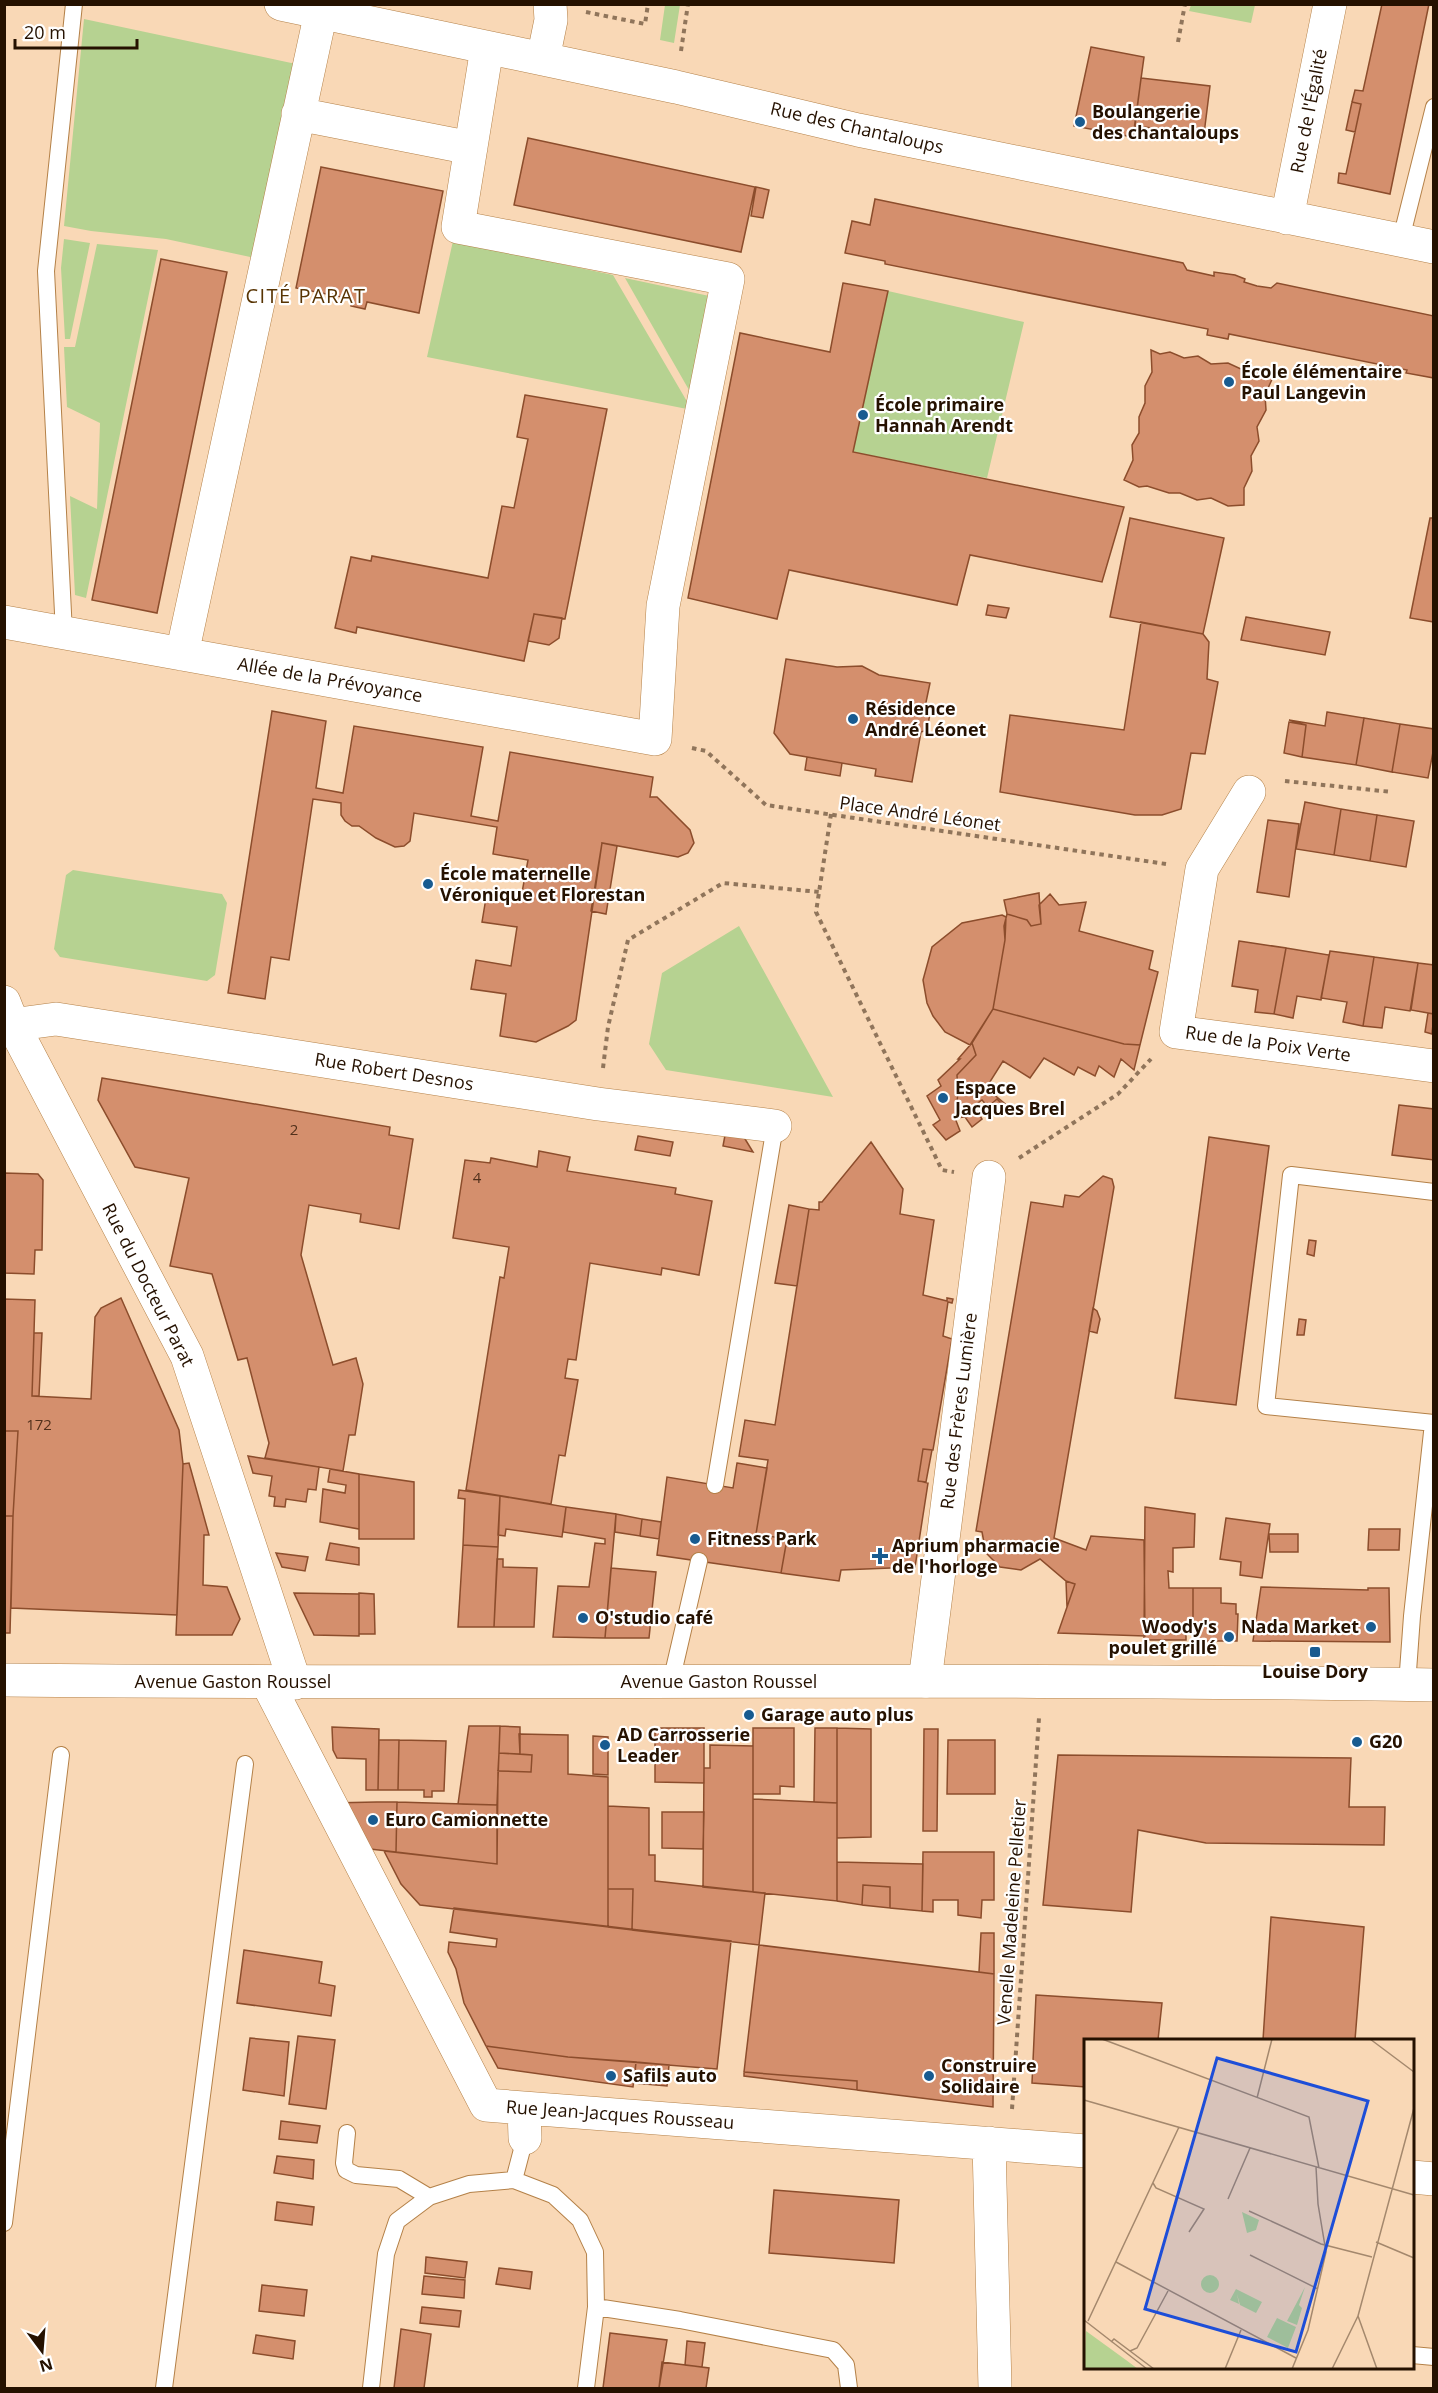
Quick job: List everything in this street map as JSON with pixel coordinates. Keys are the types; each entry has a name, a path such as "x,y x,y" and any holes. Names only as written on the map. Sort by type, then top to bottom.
{"street":[{"name":"Rue des Chantaloups","path":"281,4 676,87 858,130 1434,247"},
{"path":"543,59 551,20 550,4"},
{"name":"Rue de l'Égalité","path":"1287,218 1330,4"},
{"path":"182,654 321,12"},
{"path":"487,48 458,227 728,279 663,606 655,739"},
{"path":"298,114 471,148"},
{"name":"Allée de la Prévoyance","path":"4,622 655,739"},
{"name":"Rue de la Poix Verte","path":"1249,792 1202,869 1176,1032 1434,1066"},
{"name":"Rue Robert Desnos","path":"7,1018 56,1019 598,1104 775,1126"},
{"name":"Rue du Docteur Parat","path":"7,1018 187,1356 281,1682"},
{"name":"Rue des Frères Lumière","path":"925,1681 989,1177"},
{"name":"Avenue Gaston Roussel","path":"4,1680 1041,1681 1420,1685"},
{"name":"Rue Jean-Jacques Rousseau","path":"281,1682 486,2105 525,2123 999,2144 1084,2151"},
{"path":"994,2388 999,2144"},
{"path":"1414,2177 1434,2179"}],"lane":[{"path":"64,633 46,271 74,4"},
{"path":"1401,239 1434,107"},
{"path":"715,1485 775,1126"},
{"path":"1420,1685 1412,1616 1433,1423 1266,1406 1291,1175 1434,1192"},
{"path":"671,1682 699,1561"},
{"path":"4,2223 61,1755"},
{"path":"164,2388 245,1764"},
{"path":"514,2181 525,2123"},
{"path":"347,2133 344,2163 346,2170 356,2175 399,2179 429,2197"},
{"path":"371,2388 387,2254 397,2221 429,2197 470,2184 514,2181 553,2195 580,2220 595,2252 596,2307 586,2388"},
{"path":"596,2307 680,2320 833,2350 846,2365 849,2388"},
{"path":"1414,2355 1434,2357"}],"path":[{"path":"550,4 645,24 648,4"},
{"path":"676,87 688,4"},
{"path":"1178,42 1185,4"},
{"name":"Place André Léonet","path":"655,739 706,751 766,805 1202,869"},
{"path":"1249,792 1273,780 1392,792"},
{"path":"831,814 816,912 942,1170 989,1177 1118,1094 1176,1032"},
{"path":"598,1104 608,1027 628,940 723,883 820,892"},
{"name":"Venelle Madeleine Pelletier","path":"999,2144 1041,1681"}],"green space":[{"path":"1191,4 1255,5 1251,23 1189,11"},
{"path":"665,5 680,5 674,43 660,40"},
{"path":"84,19 296,64 255,258 166,239 64,226"},
{"path":"64,239 90,243 70,339 65,339 61,268"},
{"path":"453,241 613,275 692,410 427,357"},
{"path":"97,244 158,250 86,598 75,595 70,496 97,509 100,423 67,407 64,347 75,347"},
{"path":"625,278 714,297 693,397"},
{"path":"888,291 1024,322 987,478 853,452"},
{"path":"73,870 222,894 227,903 215,975 207,981 60,957 54,949 66,875"},
{"path":"739,926 833,1097 666,1070 649,1044 662,973"}],"building":[{"path":"1382,4 1429,4 1390,194 1338,183 1339,173 1346,174 1361,104 1352,102 1355,90 1363,91"},
{"path":"1091,47 1144,57 1133,137 1074,126"},
{"path":"1141,78 1210,86 1204,134 1135,126"},
{"path":"1352,102 1361,104 1355,132 1346,130"},
{"path":"528,138 755,187 741,252 514,205"},
{"path":"321,167 443,191 419,313 367,302 365,309 351,306 352,299 296,288"},
{"path":"756,187 769,190 763,218 751,216"},
{"path":"875,199 1183,263 1187,270 1214,276 1214,272 1235,275 1245,279 1244,282 1257,286 1271,288 1277,283 1434,316 1434,378 1406,373 1407,370 1229,334 1228,339 1207,335 1208,329 885,264 885,261 845,253 852,221 870,225"},
{"path":"161,259 227,272 157,613 92,600"},
{"name":"École primaire Hannah Arendt","path":"843,283 888,291 853,452 1124,507 1102,582 970,555 957,605 789,570 777,619 688,598 740,333 830,352"},
{"path":"1151,350 1160,354 1170,352 1184,358 1198,356 1211,364 1228,363 1243,370 1256,368 1273,377 1265,395 1266,410 1257,427 1259,441 1251,456 1252,471 1244,488 1244,505 1228,506 1211,498 1197,500 1180,493 1169,493 1147,486 1139,487 1124,480 1133,460 1132,445 1139,433 1139,417 1145,403 1145,386 1152,372"},
{"path":"525,395 607,409 565,619 534,614 524,661 357,627 356,633 335,628 351,557 371,561 372,556 488,578 502,506 514,508 528,439 517,437"},
{"path":"1130,518 1224,538 1203,634 1110,617"},
{"path":"1430,518 1434,518 1434,622 1410,618"},
{"path":"988,605 1009,608 1006,618 986,615"},
{"path":"534,614 562,618 559,638 549,645 528,641"},
{"path":"1246,617 1330,632 1325,655 1241,640"},
{"path":"1141,622 1203,634 1209,642 1207,679 1218,682 1205,754 1191,753 1181,809 1162,815 1135,815 1000,792 1010,715 1124,730"},
{"name":"Résidence André Léonet","path":"786,659 837,667 862,666 879,675 930,683 925,707 931,708 927,730 921,732 912,782 875,776 876,769 790,754 774,733"},
{"path":"272,711 326,721 316,788 343,793 354,726 483,747 471,816 498,821 510,752 653,777 650,797 657,797 690,830 694,843 688,853 678,857 602,843 576,1020 536,1042 500,1036 506,994 471,989 476,960 511,966 517,927 482,922 487,892 521,898 528,860 493,854 497,827 414,813 410,841 404,846 395,847 359,826 352,826 345,821 341,815 341,803 313,799 289,960 271,957 265,999 228,993"},
{"path":"1327,712 1364,718 1356,765 1302,757 1306,725 1289,720 1325,726"},
{"path":"1364,718 1400,724 1392,772 1356,765"},
{"path":"1289,722 1306,725 1302,757 1284,753"},
{"path":"1400,724 1434,729 1434,747 1428,778 1392,772"},
{"path":"807,757 842,763 840,776 805,770"},
{"path":"1305,802 1341,809 1334,855 1296,849"},
{"path":"1341,809 1377,815 1370,861 1334,855"},
{"path":"1377,815 1414,821 1406,867 1370,861"},
{"path":"1268,820 1299,824 1289,897 1257,892"},
{"path":"602,843 617,846 606,914 591,911"},
{"path":"1039,893 1041,924 1031,926 1027,920 1007,914 1004,900"},
{"path":"1050,894 1059,905 1086,902 1079,931 1153,951 1149,969 1158,972 1140,1045 1124,1044 993,1009 1005,940 1004,926 1007,914 1027,920 1031,926 1041,924 1039,905"},
{"path":"1002,915 1006,917 1005,940 993,1009 970,1045 945,1032 933,1016 927,1003 923,980 932,947 962,923"},
{"path":"1239,941 1286,948 1274,1014 1255,1012 1258,990 1232,986"},
{"path":"1286,948 1329,955 1321,1000 1297,996 1293,1018 1274,1014"},
{"path":"1330,951 1374,957 1363,1026 1343,1022 1347,1002 1321,998"},
{"path":"1374,957 1418,963 1410,1011 1385,1007 1382,1028 1363,1026"},
{"path":"1418,963 1434,965 1434,1014 1411,1010"},
{"path":"993,1009 1124,1044 1140,1045 1134,1070 1121,1059 1114,1077 1099,1066 1095,1076 1078,1067 1074,1075 1044,1058 1030,1078 1003,1061 986,1088 1009,1107 1007,1109 997,1099 988,1107 982,1100 974,1106 982,1119 972,1127 965,1117 955,1118 958,1093 957,1075 976,1055 972,1043"},
{"path":"1428,1013 1434,1014 1432,1034 1425,1032"},
{"path":"972,1043 976,1055 957,1075 958,1093 955,1118 960,1131 946,1140 933,1125 940,1120 927,1096 941,1086 938,1080 960,1059 958,1059"},
{"path":"102,1078 390,1127 389,1135 413,1139 399,1229 360,1222 361,1214 309,1205 301,1255 333,1365 356,1358 363,1384 355,1435 349,1435 343,1471 265,1458 269,1443 247,1358 238,1360 212,1274 170,1266 189,1178 135,1167 98,1100"},
{"path":"997,1099 1007,1109 988,1107"},
{"path":"1399,1105 1434,1109 1434,1160 1392,1155"},
{"path":"726,1130 742,1134 753,1152 723,1146"},
{"path":"638,1136 673,1142 670,1156 635,1150"},
{"path":"1209,1137 1269,1146 1236,1405 1175,1398"},
{"path":"871,1142 903,1189 900,1214 934,1220 923,1295 947,1301 947,1298 953,1299 952,1303 948,1302 943,1336 952,1339 933,1450 923,1449 918,1481 928,1483 915,1567 841,1570 839,1581 781,1573 787,1539 756,1534 768,1460 739,1456 745,1420 775,1425 809,1209 819,1210 819,1202 822,1202"},
{"path":"539,1151 570,1157 567,1171 676,1188 675,1194 712,1201 699,1275 662,1268 661,1275 590,1263 576,1360 568,1359 565,1378 578,1380 565,1456 559,1455 551,1504 466,1490 500,1277 504,1278 509,1247 453,1238 465,1160 490,1163 491,1158 537,1167"},
{"path":"4,1173 38,1174 43,1180 42,1250 35,1250 34,1274 4,1273"},
{"path":"1103,1176 1112,1179 1114,1187 1054,1538 1086,1550 1091,1536 1144,1540 1145,1636 1058,1633 1075,1584 1066,1581 1040,1559 1021,1570 1000,1567 986,1553 982,1532 976,1531 1031,1202 1063,1207 1065,1195 1079,1197"},
{"path":"789,1205 809,1209 797,1286 775,1283"},
{"path":"1309,1240 1316,1241 1314,1256 1307,1254"},
{"path":"121,1298 179,1430 183,1464 177,1615 11,1608 18,1431 4,1431 4,1299 35,1300 32,1396 91,1399 95,1317 101,1308"},
{"path":"1093,1308 1100,1319 1097,1333 1089,1331"},
{"path":"1299,1319 1306,1320 1304,1335 1297,1335"},
{"path":"34,1333 42,1333 39,1396 32,1396"},
{"path":"4,1431 18,1431 13,1516 4,1516"},
{"path":"923,1449 932,1450 926,1482 918,1481"},
{"path":"248,1456 319,1467 316,1490 308,1489 306,1502 286,1499 285,1507 274,1506 275,1497 269,1496 272,1476 253,1473"},
{"path":"189,1463 209,1535 204,1535 203,1585 227,1587 240,1619 232,1635 176,1635 183,1464"},
{"path":"737,1463 767,1468 756,1534 787,1539 781,1573 657,1555 667,1477 733,1488"},
{"path":"330,1469 359,1474 359,1529 320,1522 323,1489 345,1493 346,1485 328,1482"},
{"path":"359,1474 414,1482 414,1539 359,1539"},
{"path":"459,1490 500,1496 498,1547 463,1545 465,1499 458,1498"},
{"path":"500,1496 566,1507 562,1537 506,1529 505,1536 498,1535"},
{"path":"566,1507 616,1514 605,1638 553,1637 558,1586 589,1587 595,1543 605,1544 605,1539 563,1532"},
{"path":"1145,1507 1195,1514 1194,1547 1173,1548 1173,1572 1168,1571 1169,1588 1193,1588 1193,1623 1186,1623 1186,1640 1144,1640"},
{"path":"616,1514 642,1519 640,1536 615,1532"},
{"path":"4,1516 13,1516 10,1633 4,1633"},
{"path":"1226,1518 1270,1524 1262,1578 1240,1575 1241,1562 1220,1559"},
{"path":"642,1519 661,1522 659,1539 640,1536"},
{"path":"1369,1529 1400,1529 1399,1550 1368,1550"},
{"path":"1269,1534 1298,1534 1298,1552 1270,1552"},
{"path":"330,1543 359,1548 359,1565 326,1560"},
{"path":"463,1545 498,1547 494,1627 458,1627"},
{"path":"276,1553 308,1557 305,1571 282,1567"},
{"path":"497,1559 503,1559 503,1567 537,1568 534,1627 494,1627"},
{"path":"611,1568 656,1572 649,1638 605,1638"},
{"path":"1066,1581 1075,1584 1067,1607"},
{"path":"1261,1587 1368,1590 1368,1588 1389,1588 1390,1642 1253,1641"},
{"path":"1193,1588 1221,1588 1221,1603 1236,1604 1237,1641 1193,1641"},
{"path":"294,1593 359,1594 359,1636 314,1635"},
{"path":"359,1593 374,1594 375,1634 359,1634"},
{"path":"469,1726 500,1726 497,1805 458,1804"},
{"path":"500,1726 520,1727 520,1754 499,1753"},
{"path":"332,1727 379,1729 378,1790 366,1790 366,1759 337,1758 333,1750"},
{"path":"655,1728 704,1728 704,1783 655,1782"},
{"path":"753,1728 794,1728 794,1787 780,1786 780,1794 753,1794"},
{"path":"815,1728 837,1728 837,1803 814,1802"},
{"path":"837,1728 871,1729 871,1837 837,1838"},
{"path":"924,1729 938,1729 937,1831 923,1831"},
{"path":"519,1734 568,1735 568,1774 608,1777 608,1927 420,1905 401,1884 384,1851 497,1864 498,1771 531,1772 532,1755 520,1754"},
{"path":"593,1736 608,1737 608,1775 593,1774"},
{"path":"379,1740 399,1740 398,1790 378,1790"},
{"path":"399,1740 446,1741 444,1791 432,1791 432,1797 424,1797 424,1790 398,1790"},
{"path":"948,1740 995,1740 995,1794 947,1794"},
{"path":"710,1745 753,1746 753,1892 703,1887 704,1768 710,1768"},
{"path":"499,1753 532,1755 531,1772 498,1771"},
{"path":"1058,1755 1351,1758 1349,1807 1385,1807 1384,1845 1206,1843 1138,1830 1131,1912 1043,1905"},
{"path":"753,1799 837,1803 837,1901 753,1892"},
{"path":"397,1802 396,1852 361,1848 330,1803"},
{"path":"397,1802 497,1805 497,1864 396,1852"},
{"path":"608,1806 649,1808 649,1855 655,1855 655,1881 765,1893 759,1945 632,1930 633,1889 608,1889"},
{"path":"662,1812 704,1812 703,1849 662,1848"},
{"path":"923,1852 994,1852 994,1900 982,1900 981,1918 958,1915 958,1900 933,1900 933,1912 922,1911"},
{"path":"837,1862 923,1864 922,1911 890,1908 890,1887 863,1885 862,1905 837,1901"},
{"path":"863,1885 890,1887 890,1908 862,1905"},
{"path":"608,1889 633,1889 632,1930 608,1927"},
{"path":"454,1908 731,1941 717,2069 568,2057 486,2046 464,2003 456,1969 448,1952 449,1942 496,1947 497,1939 450,1932"},
{"path":"1271,1917 1364,1927 1355,2039 1263,2039"},
{"path":"981,1933 994,1933 994,1974 979,1972"},
{"path":"759,1945 994,1974 993,2107 857,2090 857,2081 744,2072"},
{"path":"244,1950 322,1962 319,1983 335,1986 331,2016 237,2003"},
{"path":"1036,1995 1162,2003 1158,2039 1084,2039 1084,2087 1032,2083"},
{"path":"298,2036 335,2040 326,2109 289,2104"},
{"path":"250,2038 289,2042 284,2096 243,2090"},
{"path":"486,2046 568,2057 636,2062 633,2087 498,2068"},
{"path":"636,2062 669,2065 667,2086 634,2083"},
{"path":"744,2072 857,2081 857,2090 744,2076"},
{"path":"281,2121 320,2126 317,2143 279,2139"},
{"path":"277,2156 314,2160 313,2179 274,2173"},
{"path":"774,2190 899,2200 894,2263 769,2253"},
{"path":"277,2202 314,2207 312,2225 275,2220"},
{"path":"426,2257 467,2262 465,2278 425,2273"},
{"path":"499,2268 532,2272 530,2289 496,2284"},
{"path":"424,2276 465,2280 464,2298 422,2294"},
{"path":"262,2285 307,2290 304,2316 259,2311"},
{"path":"422,2307 461,2311 459,2327 420,2323"},
{"path":"401,2329 431,2334 424,2388 394,2388"},
{"path":"610,2333 667,2340 659,2388 603,2388"},
{"path":"256,2335 295,2341 293,2359 253,2353"},
{"path":"687,2341 705,2343 702,2367 685,2365"},
{"path":"662,2362 709,2368 706,2388 659,2388"}],"place":[{"name":"Boulangerie des chantaloups","path":"1080,122"},
{"name":"École élémentaire Paul Langevin","path":"1229,382"},
{"name":"École primaire Hannah Arendt","path":"863,415"},
{"name":"Résidence André Léonet","path":"853,719"},
{"name":"École maternelle Véronique et Florestan","path":"428,884"},
{"name":"Espace Jacques Brel","path":"943,1098"},
{"name":"Fitness Park","path":"695,1539"},
{"name":"Aprium pharmacie de l'horloge","path":"880,1556"},
{"name":"O'studio café","path":"583,1618"},
{"name":"Nada Market","path":"1371,1627"},
{"name":"Woody's poulet grillé","path":"1229,1637"},
{"name":"Louise Dory","path":"1315,1652"},
{"name":"Garage auto plus","path":"749,1715"},
{"name":"G20","path":"1357,1742"},
{"name":"AD Carrosserie Leader","path":"605,1745"},
{"name":"Euro Camionnette","path":"373,1820"},
{"name":"Safils auto","path":"611,2076"},
{"name":"Construire Solidaire","path":"929,2076"}],"district":[{"name":"CITÉ PARAT","path":"306,296"}]}
